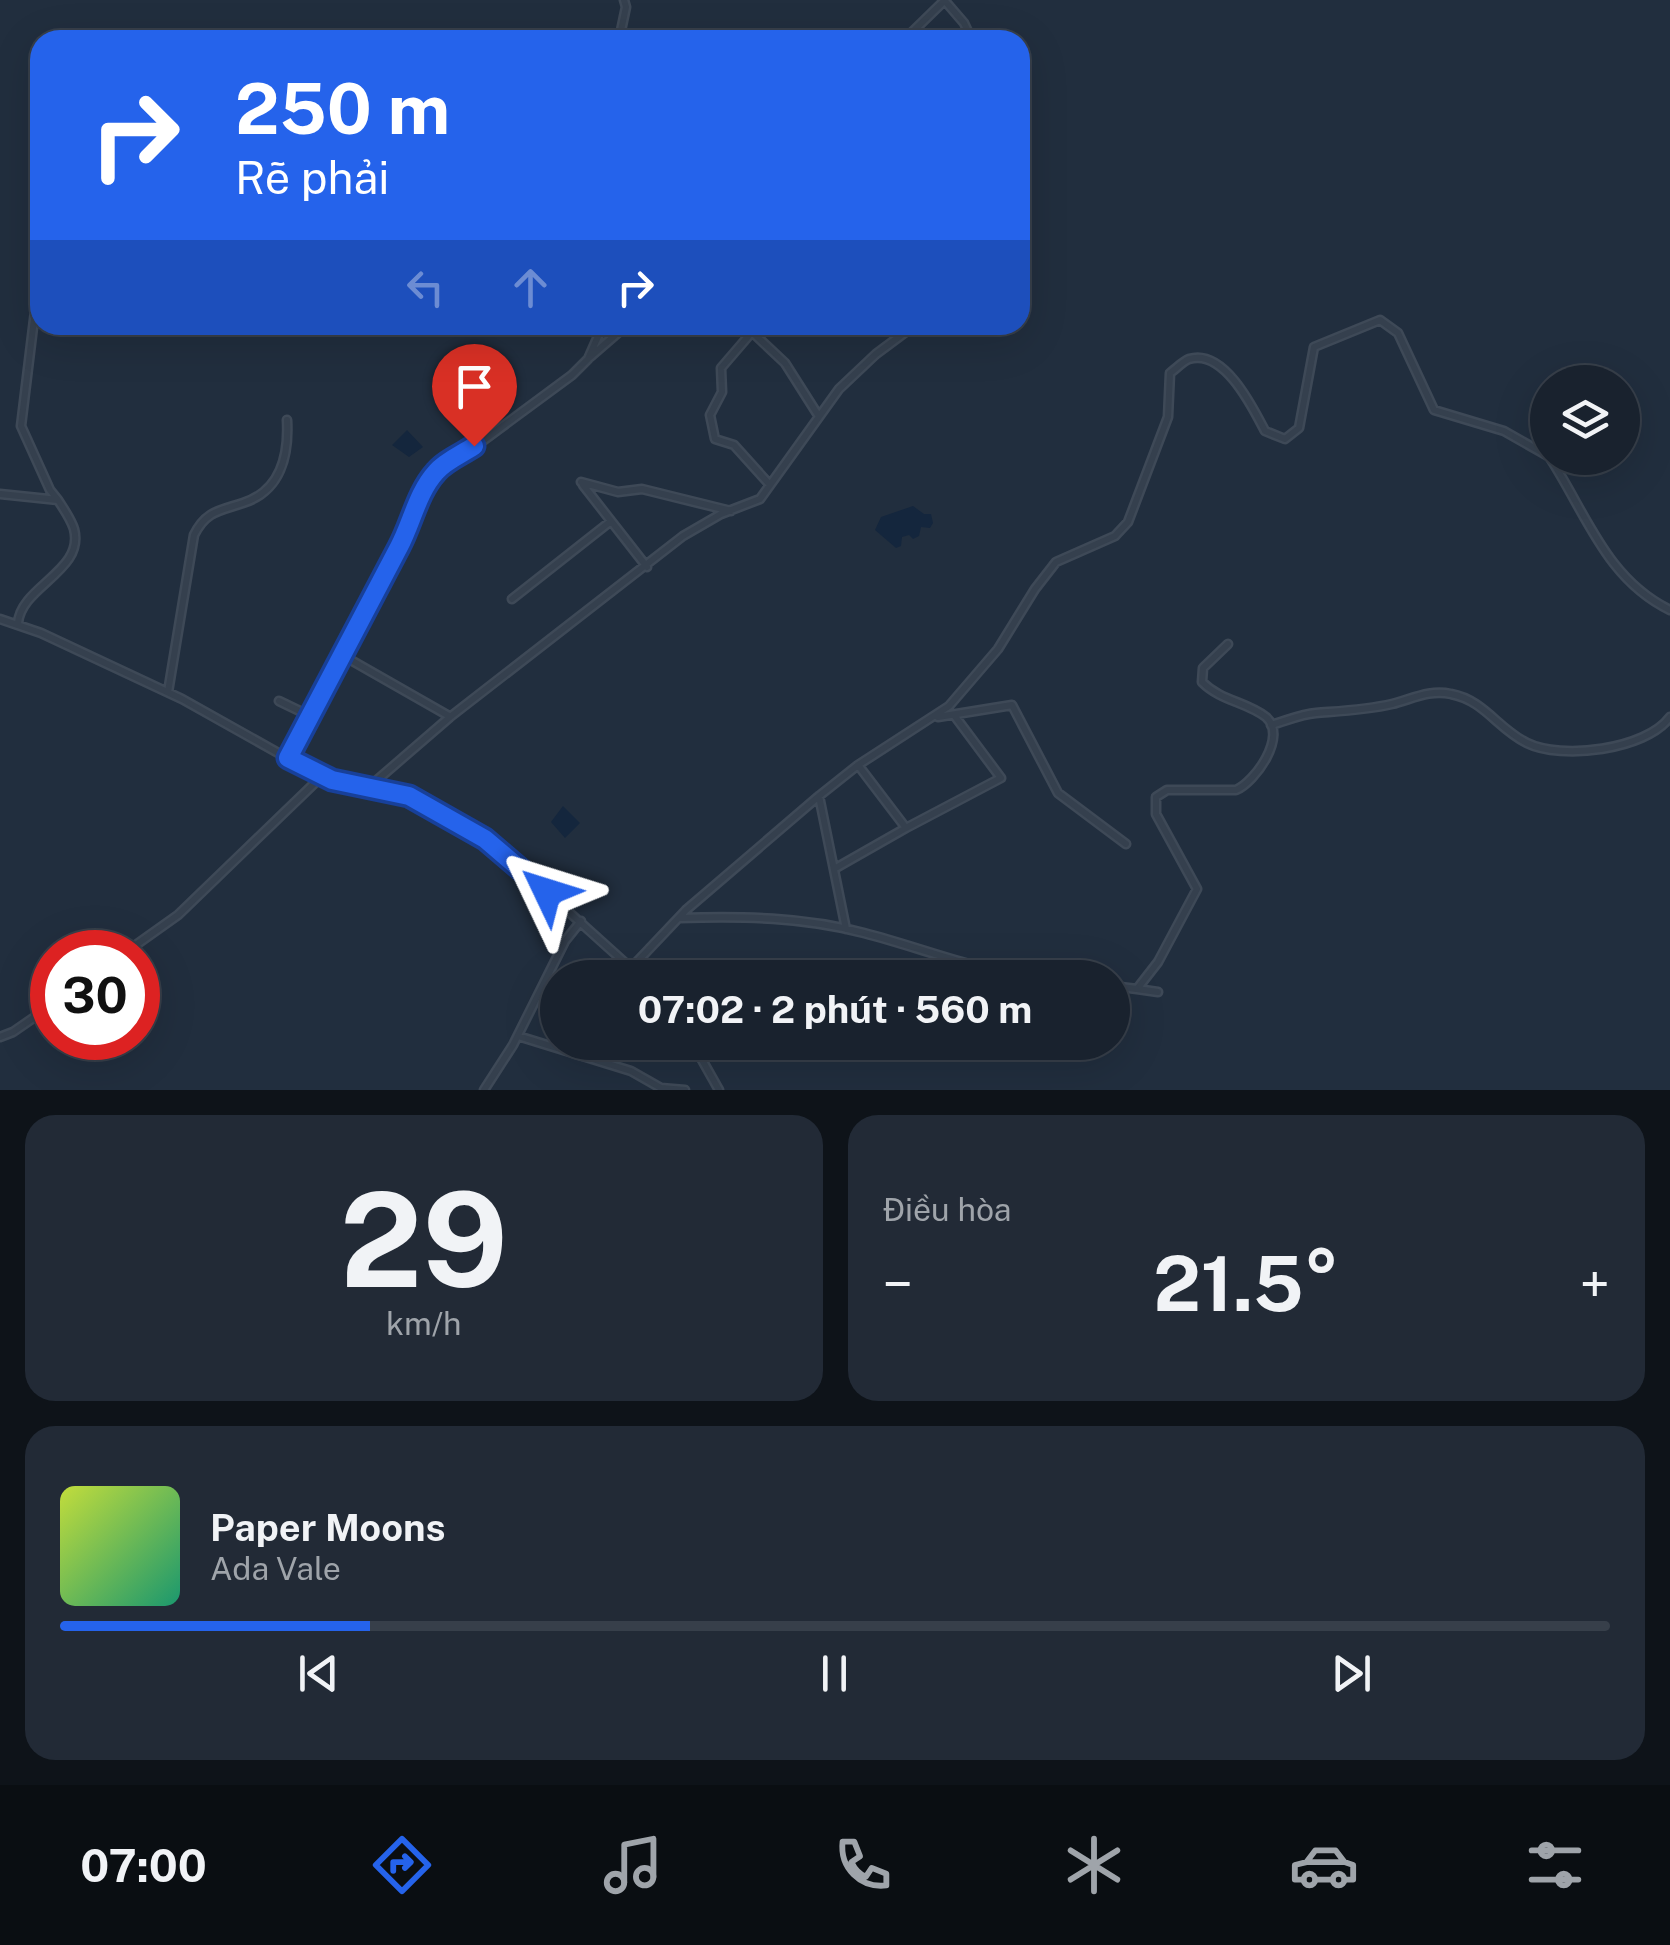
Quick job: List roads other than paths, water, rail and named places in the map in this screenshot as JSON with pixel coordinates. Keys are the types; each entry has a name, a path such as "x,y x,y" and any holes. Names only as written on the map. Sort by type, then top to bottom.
{"street":[{"path":"620,30 624,0"},
{"path":"914,30 945,0 967,30"},
{"path":"639,960 678,918 858,765 938,717 998,650 1056,562 1114,536 1128,522 1168,417 1170,374 1188,359 1203,359 1230,374 1243,388 1265,431 1285,439 1299,428 1314,347 1380,320 1398,333 1434,410 1504,431 1530,446"},
{"path":"18,623 20,608 70,560 75,531 50,490 21,426 32,335"},
{"path":"588,359 599,335"},
{"path":"288,758 409,528 423,490 438,468 484,440 572,374 616,335"},
{"path":"749,335 720,368 722,392 710,415 714,439 734,445 770,484"},
{"path":"755,335 785,362 818,415"},
{"path":"368,788 450,717 683,536 760,498 818,415 858,370 902,335"},
{"path":"168,692 194,536 202,520 215,510 246,502 277,479 284,462 287,420"},
{"path":"1559,475 1593,537 1644,598 1670,610"},
{"path":"647,567 581,482 618,492 642,489 730,512"},
{"path":"0,494 58,500"},
{"path":"512,599 611,521"},
{"path":"0,619 18,623 168,692 321,777 409,796 473,830 623,960"},
{"path":"1138,989 1158,962 1197,889 1156,814 1156,797 1167,790 1236,790 1246,786 1270,757 1272,725 1266,717 1214,694 1202,682 1203,668 1228,644"},
{"path":"342,655 450,717"},
{"path":"1272,725 1315,713 1336,714 1423,694 1448,693 1490,712 1496,723 1526,742 1547,750 1573,751 1633,741 1663,727 1670,717"},
{"path":"279,700 308,715"},
{"path":"938,717 1012,706 1058,793 1126,844"},
{"path":"834,869 1001,778 954,715"},
{"path":"858,765 906,828"},
{"path":"157,930 178,915 321,777"},
{"path":"820,796 846,930"},
{"path":"678,918 759,916 846,930 953,960"},
{"path":"484,1090 518,1036 565,941 580,921"},
{"path":"1130,988 1158,992"},
{"path":"0,1036 30,1020"},
{"path":"518,1036 630,1071 661,1088 684,1090"},
{"path":"702,1060 719,1090"}],"water":[{"path":"407,430 423,447 409,457 392,445"},
{"path":"913,506 931,514 933,523 930,528 921,527 919,536 913,539 909,535 902,537 901,546 896,548 875,530 881,517"},
{"path":"563,806 580,823 565,838 551,822"}]}
